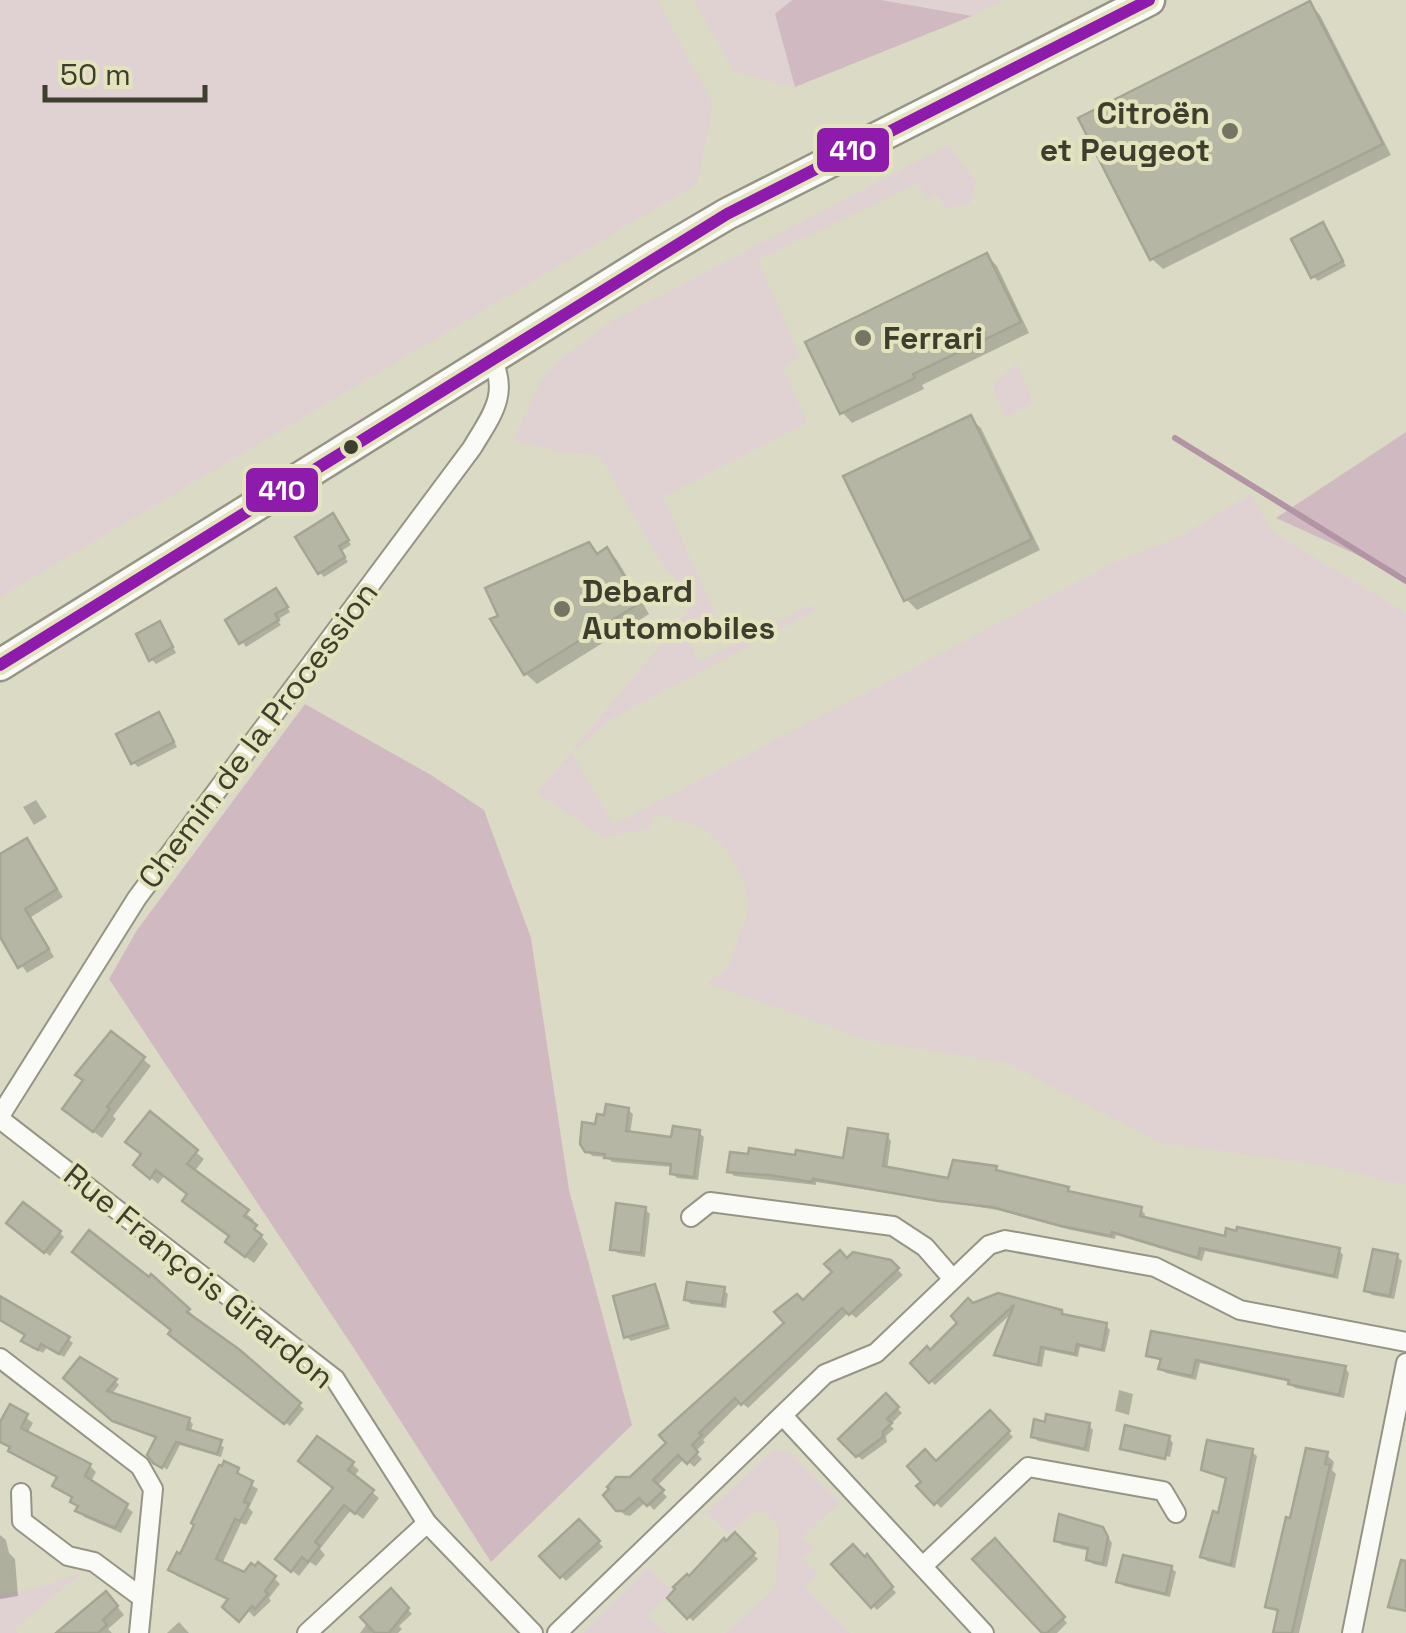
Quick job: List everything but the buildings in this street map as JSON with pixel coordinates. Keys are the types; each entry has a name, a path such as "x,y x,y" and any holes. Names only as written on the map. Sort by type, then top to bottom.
{"main road":[{"path":"0,665 490,356 727,214 1149,0"}],"street":[{"name":"Chemin de la Procession","path":"0,1118 136,898 472,448 502,386 490,356"},
{"name":"Rue François Girardon","path":"0,1118 334,1378 427,1523 533,1633"},
{"path":"691,1217 710,1202 894,1226 925,1247 952,1278"},
{"path":"557,1633 825,1374 876,1353 989,1245 1005,1240 1154,1267 1240,1310 1406,1342"},
{"path":"0,1358 140,1466 154,1490 139,1633"},
{"path":"1352,1633 1406,1363"},
{"path":"784,1417 984,1633"},
{"path":"924,1566 1028,1467 1163,1490 1176,1512"},
{"path":"21,1493 22,1521 68,1556 94,1562 141,1597"},
{"path":"307,1633 427,1523"}],"shaded area":[{"path":"0,0 657,0 713,104 697,184 0,597"},
{"path":"694,0 792,0 775,14 795,87 734,72"},
{"path":"792,0 881,0 972,16 795,87 775,14"},
{"path":"881,0 1003,0 972,16"},
{"path":"948,145 976,182 971,203 945,208 937,195 928,200 918,183 758,260 800,356 783,368 807,423 663,497 715,614 687,631 698,662 813,604 815,611 613,718 572,753 613,825 1117,561 1179,537 1251,494 1271,531 1406,613 1406,1185 1319,1164 1161,1143 1007,1063 871,1041 707,983 728,968 749,909 744,881 727,850 701,826 654,814 649,829 603,837 537,793 698,599 665,569 599,455 566,453 513,440 540,382 557,361 612,321"},
{"path":"1017,363 1033,403 1005,418 993,385"},
{"path":"1406,432 1406,577 1276,518"},
{"path":"305,704 431,775 484,810 531,938 569,1190 632,1425 491,1562 109,979 137,930"},
{"path":"773,1450 789,1451 840,1502 802,1537 814,1549 802,1558 819,1575 804,1587 849,1633 726,1633 775,1588 779,1527 764,1511 757,1511 728,1533 707,1513"},
{"path":"648,1568 671,1590 647,1616 667,1633 583,1633"},
{"path":"83,1572 15,1628 17,1633 0,1633 0,1595 37,1588"}],"waterway":[{"path":"1175,438 1406,581"}],"transit line":[{"name":"410","path":"0,665 727,214 1149,0"}],"place":[{"name":"Citroën et Peugeot","path":"1230,131"},
{"name":"Ferrari","path":"863,338"},
{"name":"Debard Automobiles","path":"562,609"}]}
